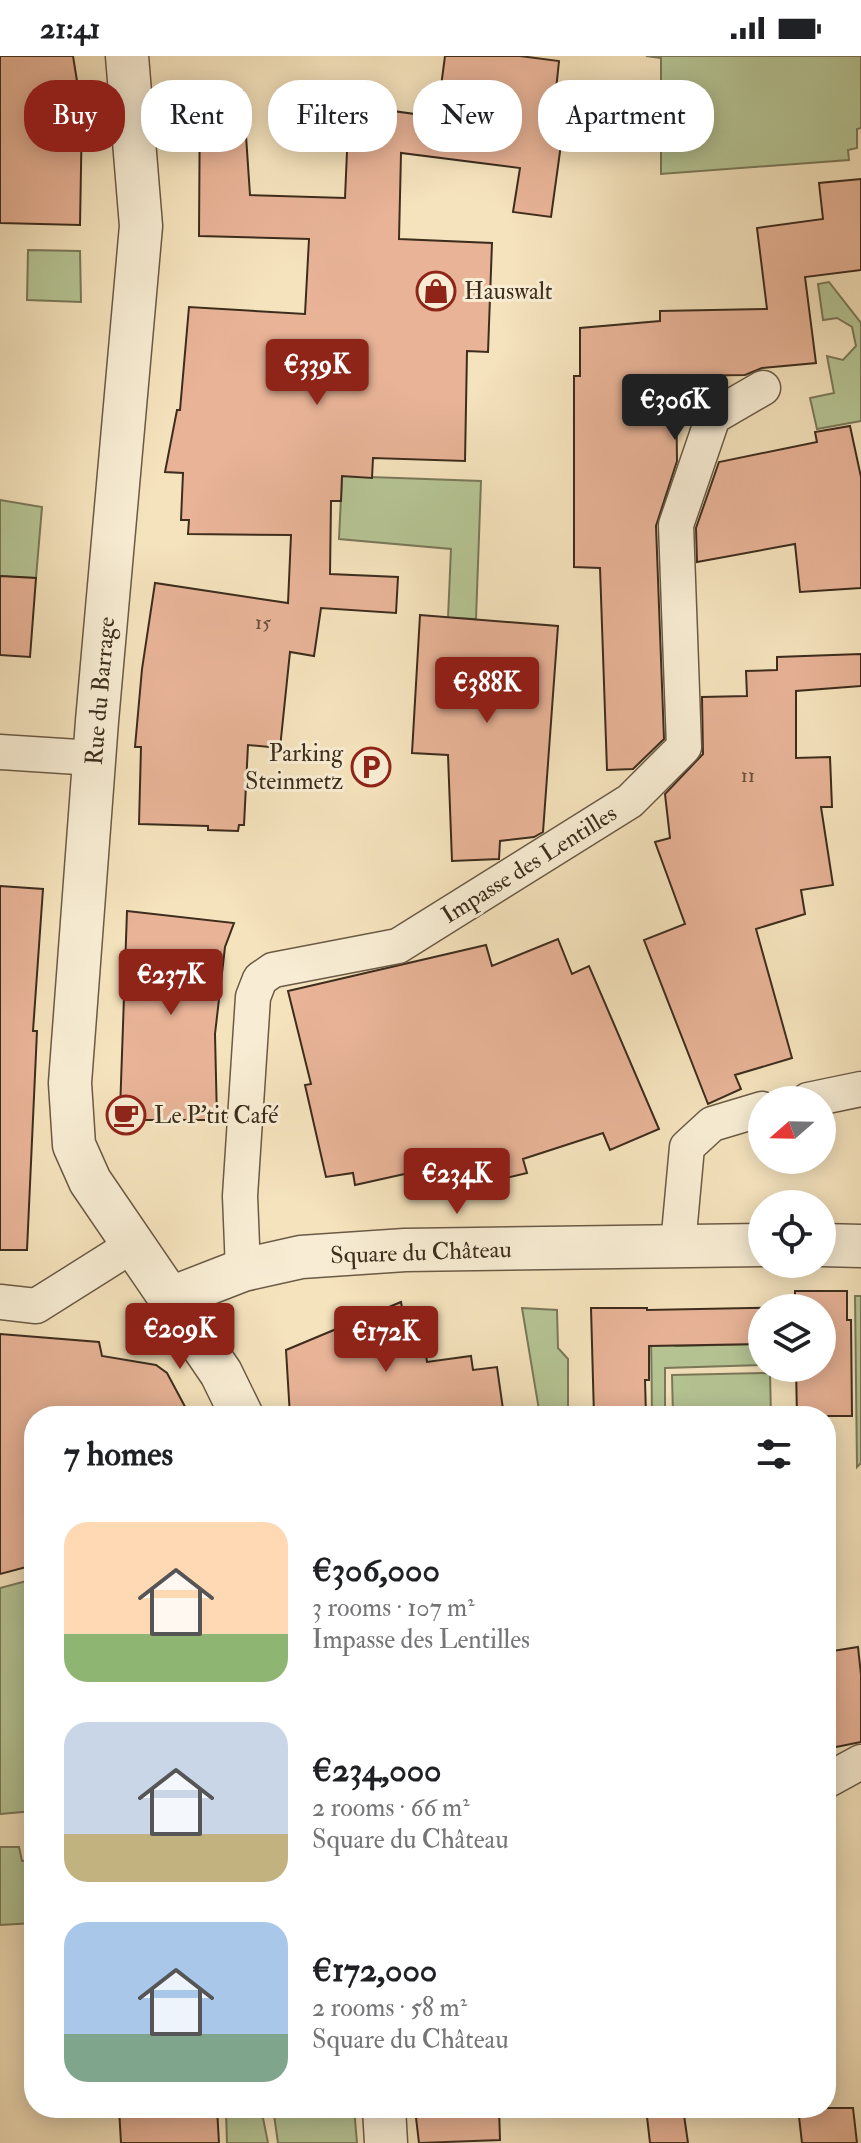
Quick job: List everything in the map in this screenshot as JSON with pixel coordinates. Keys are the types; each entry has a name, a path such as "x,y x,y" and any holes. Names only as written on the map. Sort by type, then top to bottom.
{"street":[{"name":"Rue du Barrage","path":"127,56 141,226 94,758 70,1083 74,1145 90,1181 221,1373 237,1406"},
{"name":"Impasse des Lentilles","path":"243,1270 240,1196 253,997 260,979 273,970 398,946 630,801 684,747 676,525 713,417 763,388"},
{"path":"0,752 94,758"},
{"path":"836,1094 861,1089"},
{"path":"678,1245 687,1147 712,1124 748,1113"},
{"path":"0,1302 36,1306 133,1245"},
{"name":"Square du Château","path":"171,1298 243,1270 301,1257 405,1250 748,1245"},
{"path":"836,1245 861,1246"},
{"path":"836,1776 861,1762"},
{"path":"385,2118 386,2143"}],"green space":[{"path":"646,56 861,56 861,128 857,129 857,148 848,150 849,160 661,174 661,152 714,152 714,80 661,80 661,58"},
{"path":"28,250 80,251 81,302 27,300"},
{"path":"829,282 861,323 861,421 817,429 810,398 834,393 827,356 843,360 856,346 852,327 837,318 823,320 818,284"},
{"path":"342,476 481,481 476,619 448,618 451,549 339,539"},
{"path":"0,500 42,507 36,578 0,576"},
{"path":"855,1296 861,1296 861,1463 857,1467"},
{"path":"522,1308 557,1310 558,1348 568,1359 568,1406 538,1406"},
{"path":"651,1330 676,1346 748,1344 748,1365 665,1368 665,1406 652,1406"},
{"path":"748,1373 748,1382 770,1382 771,1406 673,1406 672,1375"},
{"path":"24,1582 24,1812 0,1814 0,1588"},
{"path":"0,1847 19,1847 24,1861 24,1924 0,1925"},
{"path":"226,2118 263,2118 268,2143 227,2143"},
{"path":"274,2118 355,2118 357,2143 278,2143"}],"building":[{"path":"0,56 73,56 77,80 24,80 24,152 81,152 80,225 0,223"},
{"path":"445,56 520,56 559,61 557,80 538,80 538,152 560,152 551,217 513,212 520,168 401,153 399,239 492,243 488,352 467,351 465,461 373,458 372,478 342,476 341,501 331,501 330,574 398,577 396,613 321,608 314,656 290,652 280,748 248,745 244,825 239,825 238,831 208,830 208,826 139,824 141,747 135,747 142,669 155,583 288,603 291,535 188,534 189,520 181,520 183,473 165,472 177,410 180,410 189,307 305,314 309,239 199,236 200,152 247,152 250,195 345,198 347,152 397,152 397,112 413,114 413,152 522,152 522,80 442,80"},
{"path":"861,179 861,270 805,277 816,363 762,368 745,375 676,376 677,461 656,526 664,739 633,769 607,770 600,568 574,567 574,376 580,376 580,328 660,321 660,311 767,309 757,228 823,219 819,183"},
{"path":"850,426 861,477 861,588 800,592 795,544 697,562 696,528 719,462 817,442 815,432"},
{"path":"0,576 36,578 30,657 0,655"},
{"path":"420,615 558,626 543,832 534,837 500,841 499,859 452,861 448,755 412,753"},
{"path":"861,654 861,686 796,691 796,758 830,757 832,807 821,807 833,885 801,890 805,914 756,929 792,1058 735,1075 741,1089 708,1104 644,940 685,924 655,842 670,838 665,794 703,754 702,697 747,696 746,671 777,670 777,657"},
{"path":"0,886 43,889 33,1031 37,1031 27,1250 0,1250"},
{"path":"127,911 234,923 225,947 215,1034 217,1120 129,1120 120,1111"},
{"path":"558,939 572,974 589,966 659,1129 610,1150 603,1133 523,1159 527,1173 477,1185 472,1159 355,1185 353,1173 326,1177 305,1085 311,1084 288,991 486,945 492,966"},
{"path":"795,1291 847,1291 847,1320 851,1320 852,1416 836,1416 836,1406 797,1406 796,1382 836,1382 836,1294 795,1294"},
{"path":"401,1302 404,1320 420,1317 427,1362 471,1356 473,1370 497,1367 503,1406 289,1406 286,1350"},
{"path":"591,1308 748,1308 748,1344 649,1346 646,1406 594,1406"},
{"path":"0,1334 99,1342 102,1356 156,1365 167,1373 185,1406 24,1406 24,1568 0,1574"},
{"path":"858,1647 861,1742 836,1747 836,1650"},
{"path":"836,2108 853,2108 857,2143 802,2143 799,2118 836,2118"},
{"path":"120,2118 218,2118 219,2143 121,2143"},
{"path":"416,2118 499,2118 500,2140 419,2143"},
{"path":"647,2118 684,2118 688,2143 650,2143"}],"place":[{"name":"Hauswalt","path":"436,291"},
{"name":"Parking Steinmetz","path":"371,767"},
{"name":"Le P'tit Café","path":"126,1115"}]}
